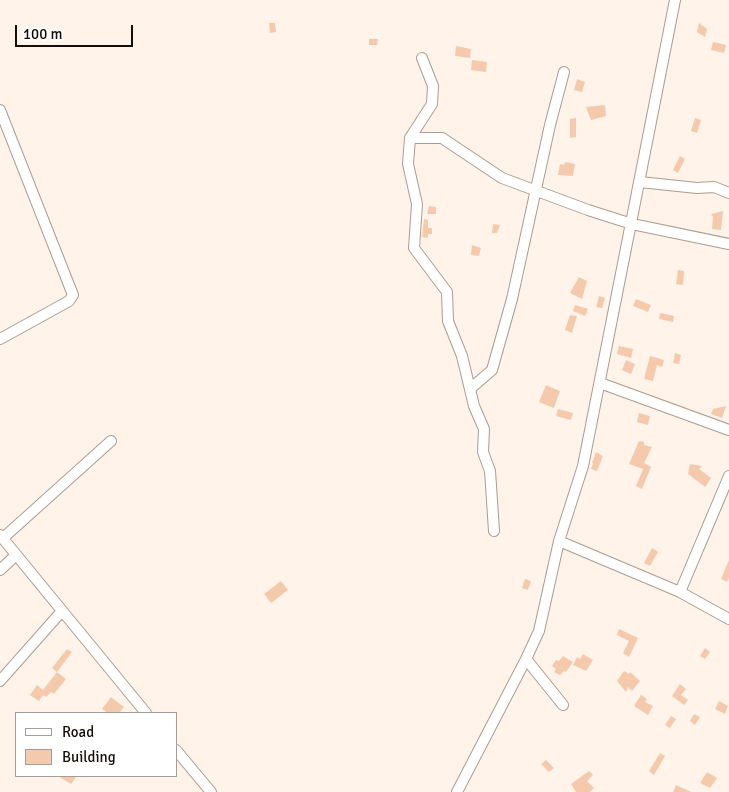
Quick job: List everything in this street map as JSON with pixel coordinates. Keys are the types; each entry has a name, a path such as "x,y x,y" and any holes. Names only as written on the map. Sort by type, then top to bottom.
{"street":[{"path":"456,792 526,660 539,631 559,542 583,466 676,0"},
{"path":"422,58 433,86 432,104 410,138 408,164 417,204 414,248 447,292 448,321 462,356 474,406 484,429 483,452 490,472 494,531"},
{"path":"470,389 492,370 512,299 550,125 564,72"},
{"path":"0,110 73,295 69,301 1,337"},
{"path":"410,138 442,138 502,178 588,210 632,224 729,244"},
{"path":"640,182 698,188 714,187 729,193"},
{"path":"600,384 729,430"},
{"path":"111,441 1,537 145,712"},
{"path":"680,592 729,476"},
{"path":"559,542 680,592 729,619"},
{"path":"0,570 16,555"},
{"path":"0,681 62,611"},
{"path":"526,660 563,705"},
{"path":"178,752 211,792"}],"building":[{"path":"269,23 275,23 276,32 270,33"},
{"path":"699,23 707,29 705,37 697,32"},
{"path":"369,39 378,39 377,45 369,45"},
{"path":"713,42 726,45 724,53 711,50"},
{"path":"456,46 471,49 470,58 455,56"},
{"path":"472,60 487,62 486,72 471,70"},
{"path":"577,79 585,82 582,92 574,90"},
{"path":"605,105 606,116 591,120 586,107"},
{"path":"576,118 576,137 570,138 570,119"},
{"path":"695,118 701,120 697,133 691,131"},
{"path":"680,156 685,159 678,173 673,170"},
{"path":"565,162 575,164 573,176 558,175 560,164 564,165"},
{"path":"429,206 436,207 436,214 427,214"},
{"path":"723,211 721,230 712,229 713,217 711,214"},
{"path":"424,219 428,220 428,228 432,228 432,234 428,234 428,238 422,237"},
{"path":"493,224 500,225 497,233 492,233"},
{"path":"472,245 481,248 479,256 471,255"},
{"path":"678,270 684,271 683,285 676,284"},
{"path":"579,277 587,281 582,299 570,293"},
{"path":"599,296 605,298 602,308 596,307"},
{"path":"636,299 651,305 648,312 633,306"},
{"path":"575,305 588,309 585,316 573,311"},
{"path":"660,313 674,316 673,322 659,319"},
{"path":"570,315 577,316 572,333 565,330"},
{"path":"619,346 633,349 631,358 617,354"},
{"path":"675,353 681,355 679,364 673,363"},
{"path":"650,356 664,360 662,367 657,365 653,381 644,379"},
{"path":"626,360 635,364 631,374 622,370"},
{"path":"546,385 560,391 554,408 539,402"},
{"path":"726,406 722,418 711,414 713,409"},
{"path":"558,409 573,413 571,420 556,416"},
{"path":"639,413 650,416 648,425 637,422"},
{"path":"639,441 644,442 644,445 652,447 644,463 651,467 642,489 636,486 643,469 629,464"},
{"path":"596,452 603,456 597,471 591,469"},
{"path":"690,464 702,466 699,469 711,478 705,487 688,474"},
{"path":"652,548 658,552 650,566 644,563"},
{"path":"729,560 729,578 727,582 721,579"},
{"path":"525,579 531,581 528,590 522,588"},
{"path":"281,581 288,590 271,603 264,594"},
{"path":"619,629 638,638 629,657 623,653 629,641 617,635"},
{"path":"705,648 710,652 705,659 700,656"},
{"path":"67,649 72,652 57,672 52,668"},
{"path":"583,654 593,660 586,671 573,665 577,657 580,659"},
{"path":"563,656 573,662 566,672 564,671 560,675 554,672 556,669 552,666 556,660 559,661"},
{"path":"624,671 629,674 630,672 640,681 632,691 628,687 626,692 617,681"},
{"path":"57,672 66,679 54,694 51,692 46,697 43,695 39,701 30,695 37,685 43,690"},
{"path":"680,684 686,689 681,695 688,700 684,705 672,696"},
{"path":"641,695 647,699 645,702 653,706 648,715 634,706"},
{"path":"111,697 124,707 120,712 106,712 102,709"},
{"path":"719,701 728,706 725,714 715,709"},
{"path":"694,714 700,717 695,725 690,721"},
{"path":"671,716 676,719 670,728 665,725"},
{"path":"660,753 665,756 654,775 649,771"},
{"path":"546,760 554,768 549,772 541,764"},
{"path":"589,771 593,775 587,781 594,788 590,792 576,792 571,784"},
{"path":"707,772 717,778 710,788 700,783"},
{"path":"60,777 76,777 71,784"},
{"path":"676,785 691,792 673,792"}]}
